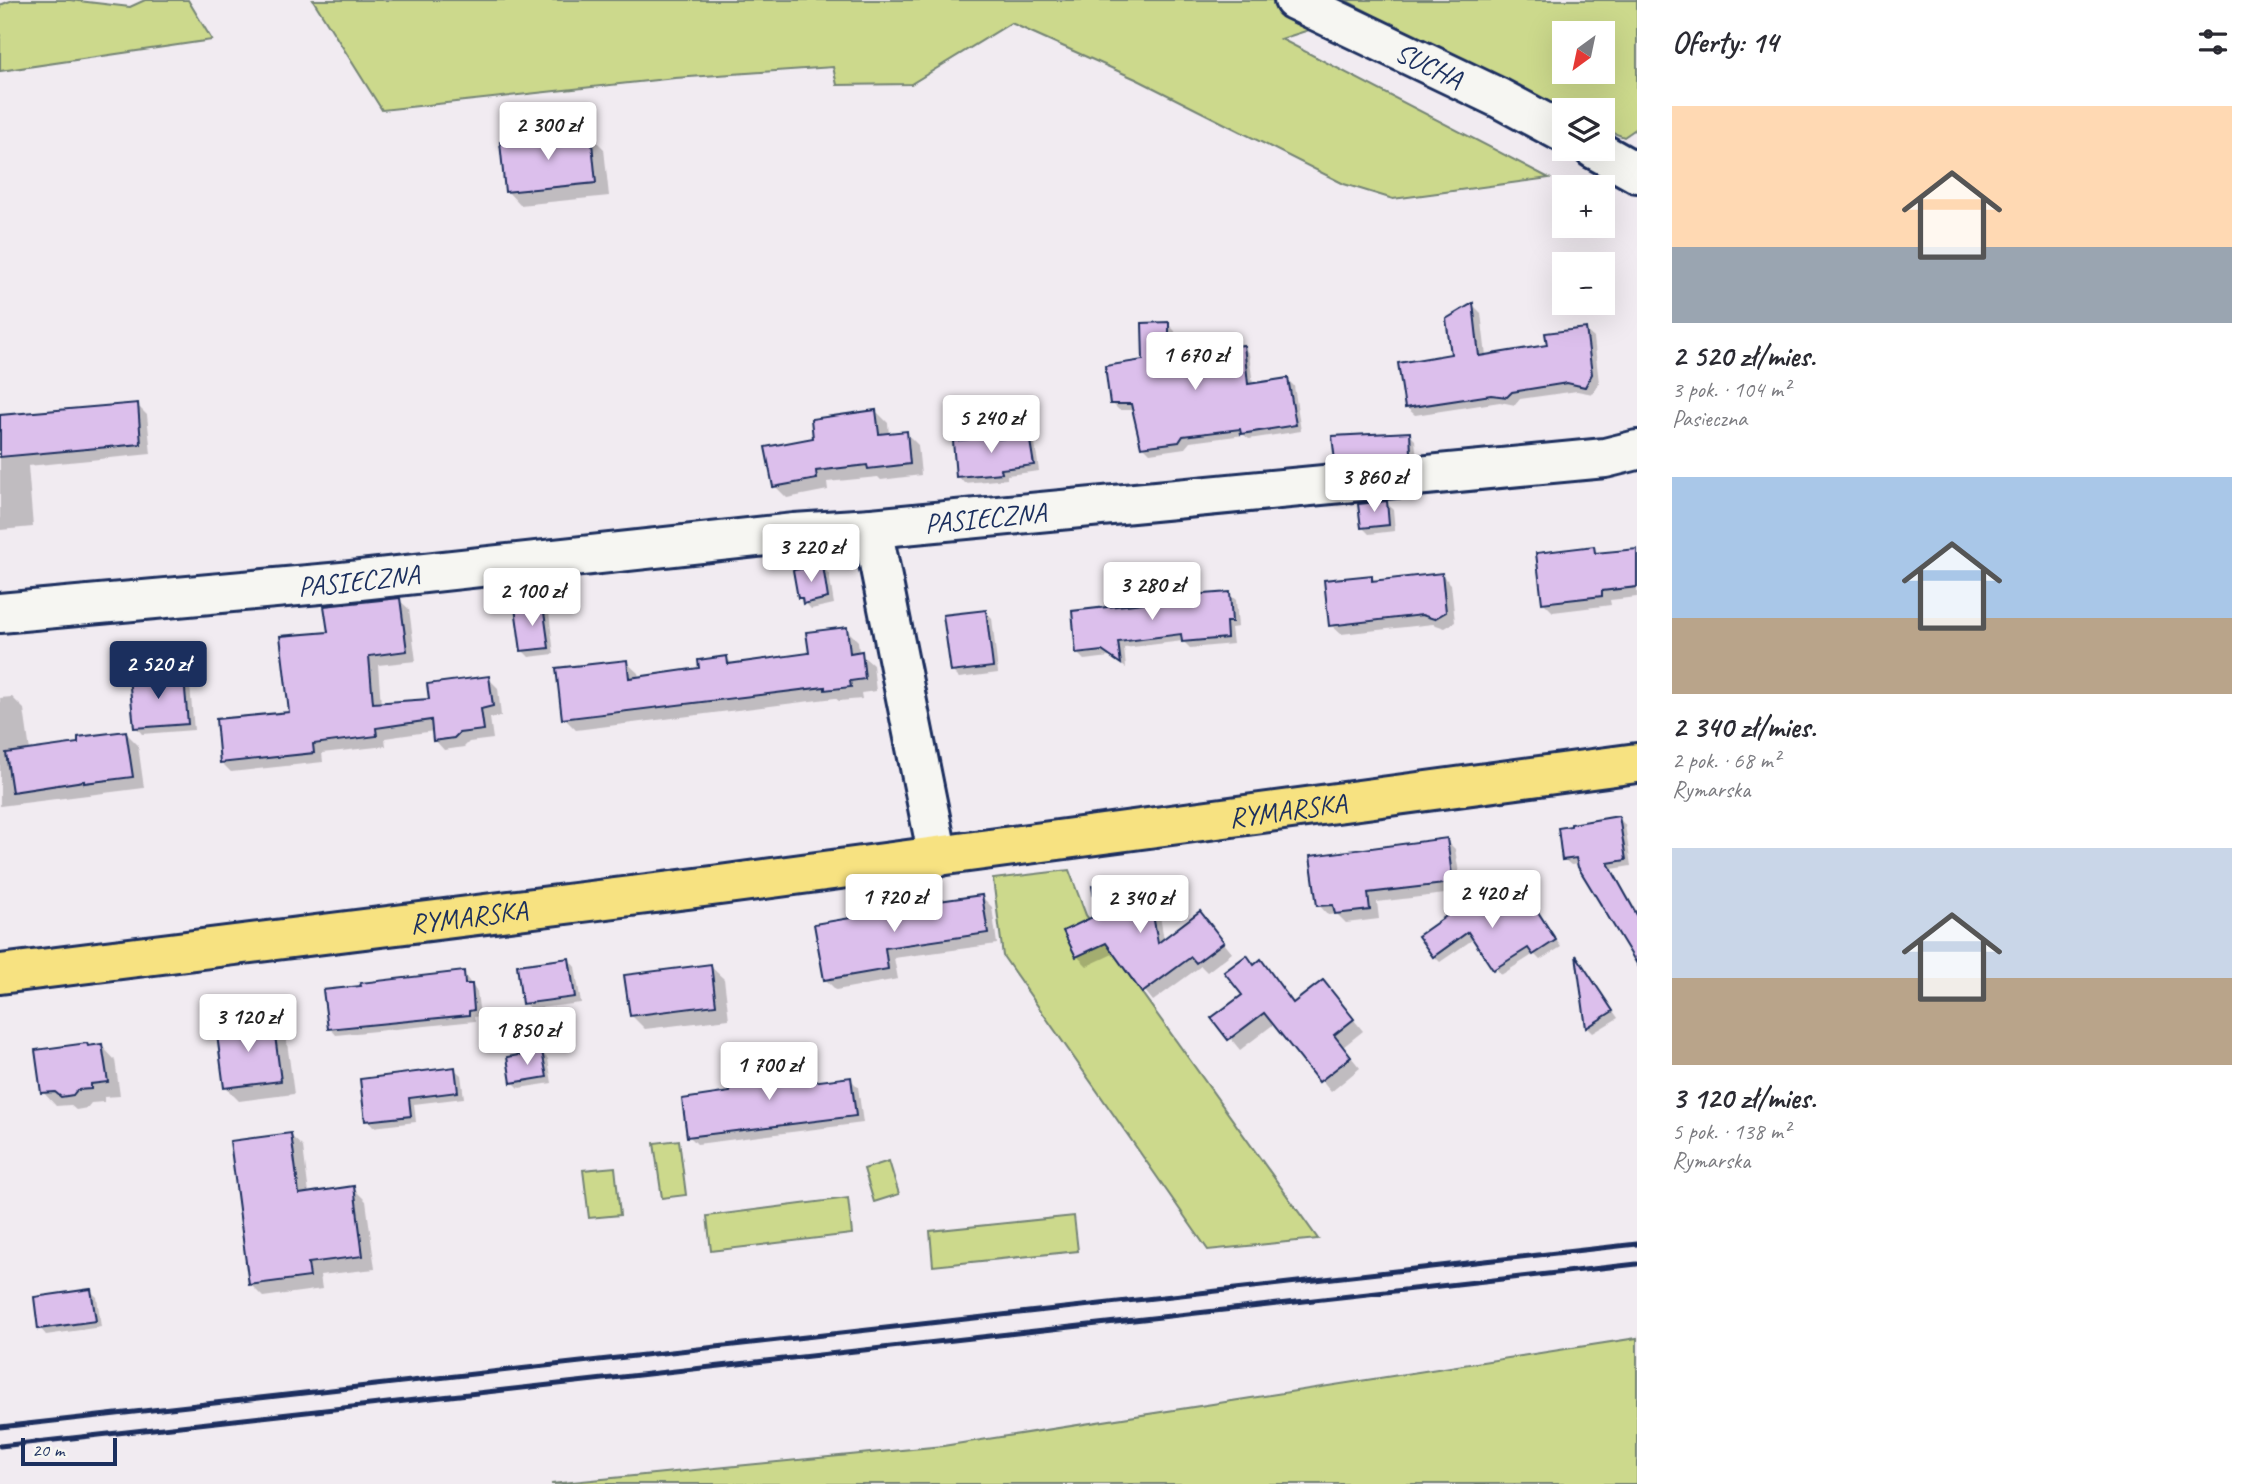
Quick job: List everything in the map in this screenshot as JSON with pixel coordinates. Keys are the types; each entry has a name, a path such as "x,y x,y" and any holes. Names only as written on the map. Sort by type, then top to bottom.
{"main road":[{"name":"RYMARSKA","path":"0,974 938,857 1637,763"}],"street":[{"name":"SUCHA","path":"1294,0 1552,127"},
{"path":"1615,161 1637,173"},
{"name":"PASIECZNA","path":"0,613 342,582 794,533 872,528 1605,458 1637,450"},
{"path":"872,528 938,857"}],"green space":[{"path":"13,0 70,0 130,7 145,0 188,0 212,40 0,71 0,5"},
{"path":"313,0 1316,0 1309,30 1281,39 1549,178 1393,199 1344,184 1138,80 1011,23 911,84 837,85 833,67 675,78 382,110"},
{"path":"1345,0 1637,0 1637,128 1624,137 1615,134 1615,98 1552,98 1552,109"},
{"path":"1069,870 1086,915 1318,1239 1208,1250 1003,956 993,879"},
{"path":"679,1140 686,1195 662,1198 654,1143"},
{"path":"889,1161 899,1194 874,1202 864,1169"},
{"path":"615,1167 620,1215 589,1218 583,1170"},
{"path":"848,1198 852,1234 711,1251 707,1216"},
{"path":"1074,1216 1078,1251 933,1266 930,1231"},
{"path":"1637,1338 1637,1484 551,1484 943,1446"}],"building":[{"path":"591,133 596,183 505,192 500,142"},
{"path":"1473,303 1479,356 1547,345 1545,333 1586,328 1592,374 1585,387 1567,383 1512,392 1507,397 1491,395 1405,408 1398,363 1451,354 1446,319"},
{"path":"1169,322 1169,355 1244,345 1248,384 1288,378 1296,425 1241,434 1240,429 1183,436 1179,442 1141,447 1131,404 1110,404 1105,366 1143,360 1142,323"},
{"path":"138,403 141,444 0,457 0,415"},
{"path":"876,410 879,434 907,431 910,464 868,469 867,465 816,471 817,479 773,487 765,447 813,438 811,419"},
{"path":"1410,432 1411,453 1335,461 1332,436"},
{"path":"1029,435 1034,465 1001,469 1002,473 956,477 953,441"},
{"path":"1387,501 1389,525 1361,528 1358,504"},
{"path":"1594,546 1595,553 1637,549 1637,587 1602,591 1602,596 1542,603 1536,553"},
{"path":"823,566 828,598 803,604 802,598 798,598 793,570"},
{"path":"1442,573 1446,612 1434,619 1422,615 1329,626 1324,580 1372,575 1372,581"},
{"path":"1230,592 1232,622 1226,622 1227,638 1182,642 1181,634 1118,642 1121,664 1102,651 1076,654 1072,611 1178,599 1178,596"},
{"path":"400,598 407,651 369,656 373,703 429,699 427,684 489,676 493,706 481,709 484,730 459,733 454,738 433,741 431,720 376,728 377,736 313,744 314,753 220,763 216,719 289,712 280,636 328,632 324,606"},
{"path":"543,605 549,648 521,651 515,608"},
{"path":"986,610 993,667 951,672 943,615"},
{"path":"847,627 850,653 862,651 865,679 850,681 851,687 825,690 825,687 562,719 556,668 627,660 629,678 699,668 698,660 727,656 728,664 809,653 806,632"},
{"path":"169,674 170,680 184,678 188,724 134,728 129,677"},
{"path":"126,731 133,777 12,792 6,753 78,743 78,737"},
{"path":"1619,816 1626,860 1608,863 1637,915 1637,964 1578,867 1576,858 1562,860 1558,828"},
{"path":"1447,838 1453,883 1368,893 1370,910 1335,914 1333,905 1317,906 1310,856"},
{"path":"1137,880 1141,899 1150,898 1158,943 1200,911 1224,942 1196,963 1191,957 1142,993 1106,943 1076,957 1063,931 1097,915 1092,886"},
{"path":"1482,891 1497,914 1527,895 1556,940 1533,955 1528,948 1493,970 1468,932 1433,957 1418,936"},
{"path":"982,895 988,933 885,948 888,969 824,980 814,924 917,907 917,904"},
{"path":"1247,955 1254,965 1261,959 1293,1003 1323,980 1354,1019 1334,1035 1351,1057 1319,1082 1264,1013 1228,1040 1211,1018 1242,995 1224,972"},
{"path":"1576,955 1613,1011 1586,1028"},
{"path":"569,958 575,997 522,1004 517,965"},
{"path":"711,964 716,1005 630,1016 624,975"},
{"path":"464,971 465,984 472,984 474,1010 469,1011 469,1015 328,1029 323,990"},
{"path":"273,1020 281,1081 224,1088 216,1027"},
{"path":"87,1043 88,1046 102,1044 108,1082 91,1084 91,1089 77,1090 73,1095 61,1097 55,1092 41,1093 35,1050"},
{"path":"542,1051 547,1077 511,1083 507,1057"},
{"path":"455,1067 458,1092 409,1098 411,1116 365,1121 360,1079"},
{"path":"774,1068 775,1074 810,1069 812,1082 851,1077 856,1116 687,1137 682,1099 730,1092 726,1074"},
{"path":"291,1133 299,1194 354,1186 363,1256 308,1263 310,1277 249,1285 230,1141"},
{"path":"91,1289 96,1321 38,1329 34,1297"}],"railway":[{"path":"0,1427 1637,1244"},
{"path":"0,1446 1637,1264"}]}
